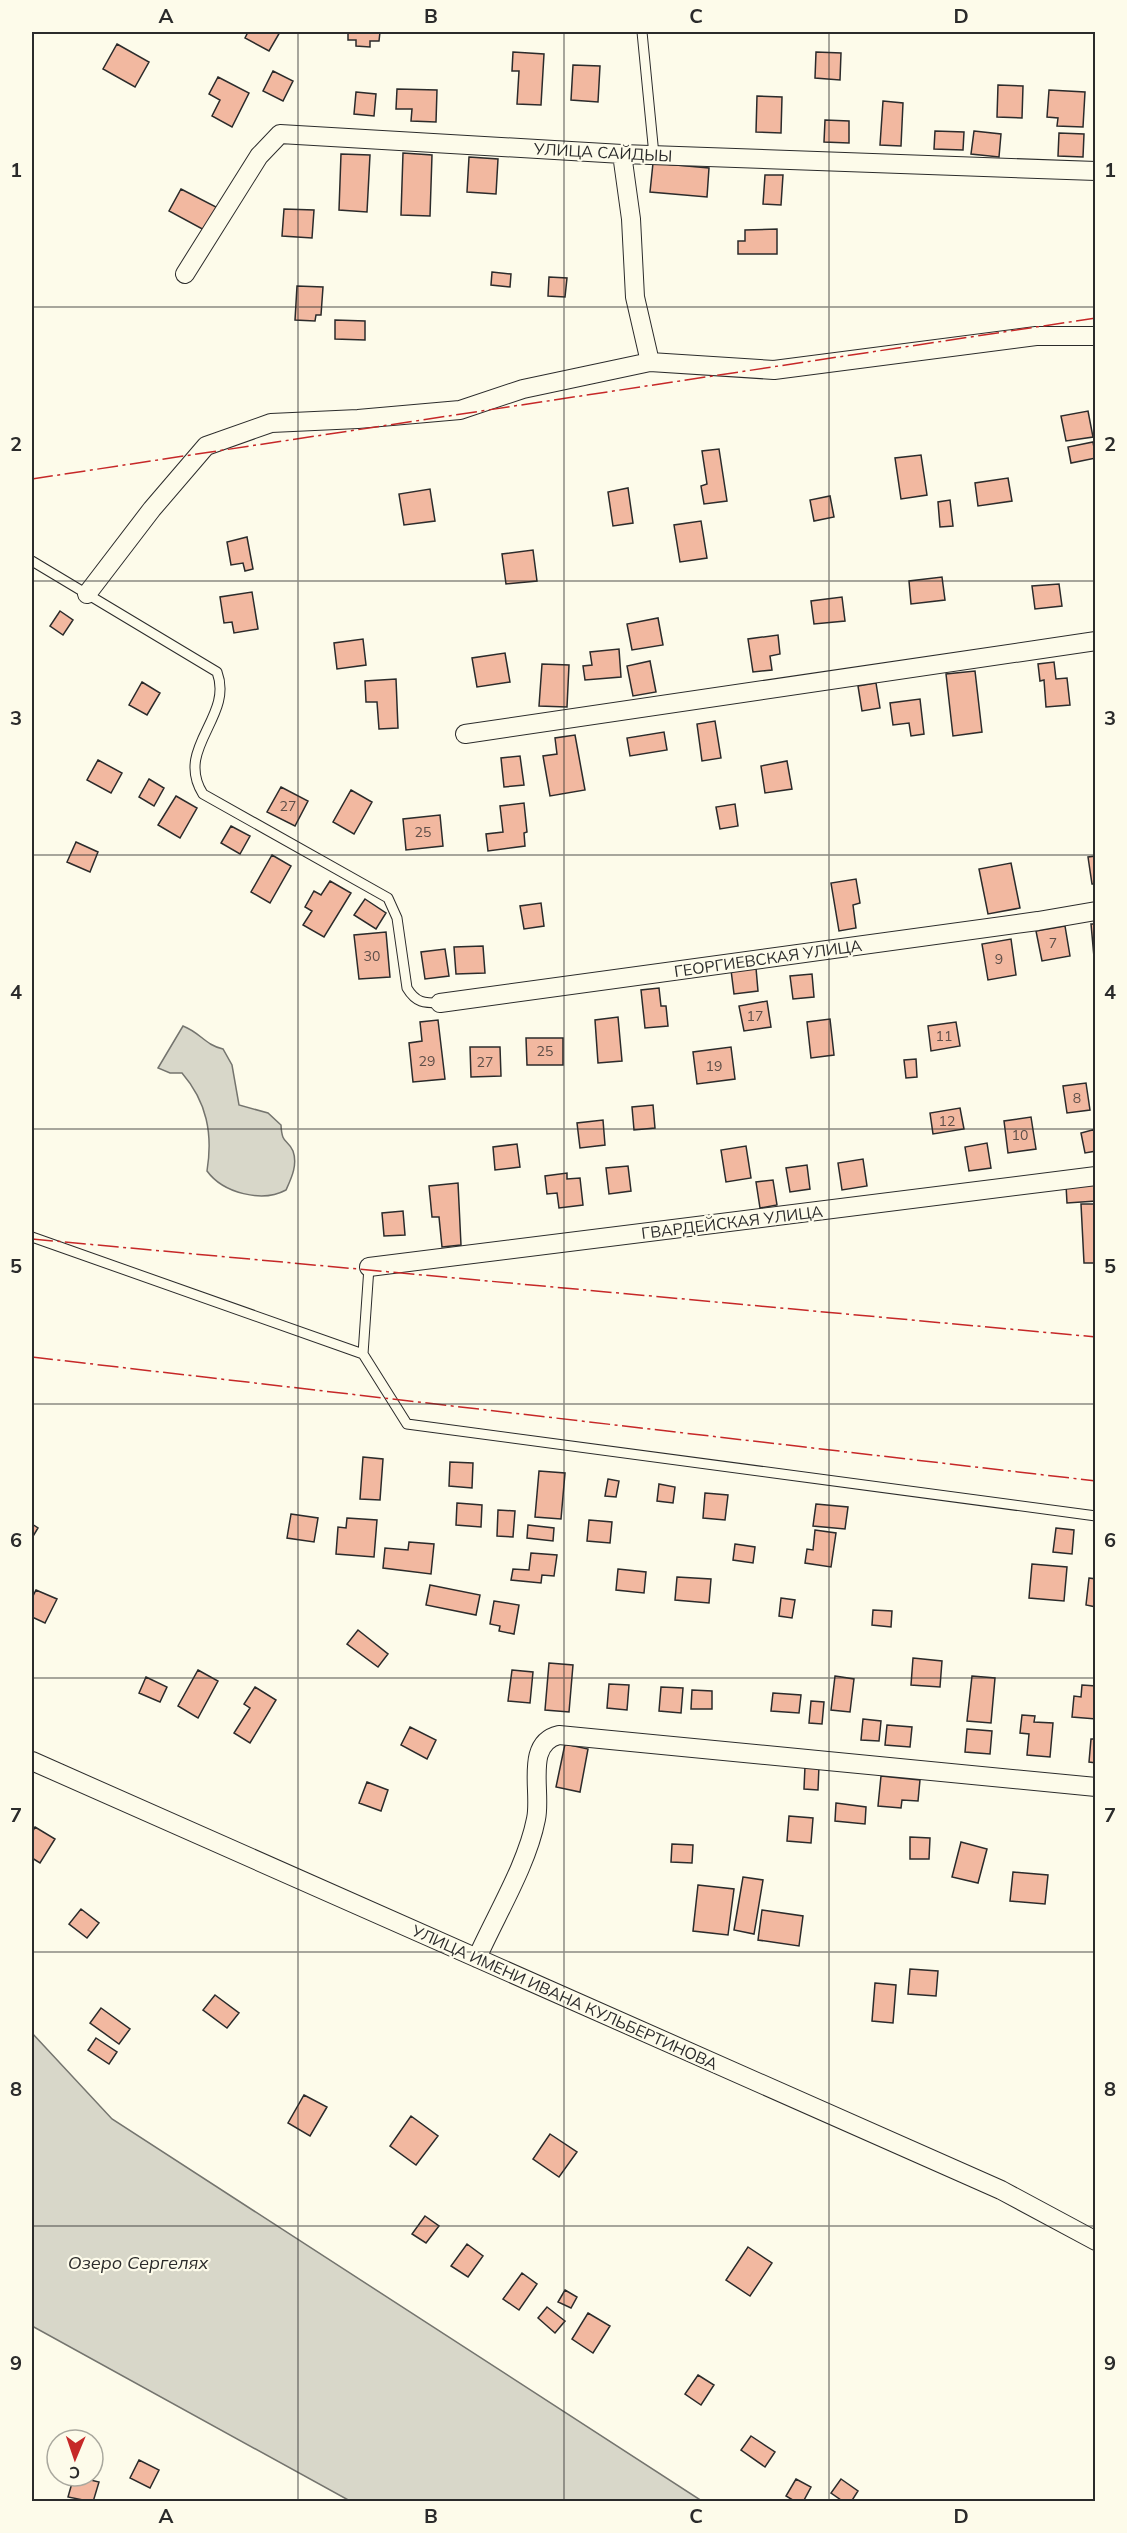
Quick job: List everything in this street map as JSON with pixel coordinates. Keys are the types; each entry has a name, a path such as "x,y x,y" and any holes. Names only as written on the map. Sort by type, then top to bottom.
{"street":[{"name":"УЛИЦА САЙДЫЫ","path":"185,274 259,156 280,134 622,154 1095,171"},
{"path":"622,154 632,219 635,297 650,362"},
{"path":"87,594 152,509 206,446 271,423 358,419 460,410 523,389 650,362 774,370 1036,336 1095,336"},
{"path":"465,734 1095,641"},
{"name":"ГЕОРГИЕВСКАЯ УЛИЦА","path":"440,1003 1026,923 1095,911"},
{"name":"ГВАРДЕЙСКАЯ УЛИЦА","path":"369,1267 1095,1176"},
{"path":"477,1958 524,1856 536,1818 539,1753 542,1743 549,1737 559,1735 1095,1787"},
{"name":"УЛИЦА ИМЕНИ ИВАНА КУЛЬБЕРТИНОВА","path":"32,1761 1001,2190 1095,2241"}],"lane":[{"path":"642,32 654,155"},
{"path":"32,561 217,672 222,685 219,699 194,763 194,779 203,794 388,898 397,918 407,988 413,998 422,1003 440,1003"},
{"path":"32,1237 363,1354"},
{"path":"369,1267 363,1354 407,1424 1095,1516"}],"water":[{"path":"183,1026 212,1045 223,1049 232,1065 239,1105 268,1113 281,1125 284,1139 293,1151 295,1161 286,1190 266,1196 243,1194 223,1185 207,1171 208,1131 197,1095 182,1073 170,1073 158,1068"},
{"name":"Озеро Сергелях","path":"32,2033 112,2119 702,2501 350,2501 32,2326"}],"building":[{"path":"248,32 280,32 269,51 245,38"},
{"path":"348,32 380,32 379,41 370,41 370,47 356,46 356,40 348,40"},
{"path":"117,44 149,62 135,87 103,69"},
{"path":"513,52 544,54 541,105 517,104 519,71 512,71"},
{"path":"816,52 841,53 840,80 815,78"},
{"path":"573,65 600,66 598,102 571,100"},
{"path":"273,71 293,81 283,101 263,91"},
{"path":"218,77 249,93 232,127 212,116 220,100 209,94"},
{"path":"998,85 1023,86 1022,118 997,117"},
{"path":"397,89 437,90 436,122 411,121 412,109 396,109"},
{"path":"1049,90 1085,92 1083,127 1057,126 1058,118 1047,117"},
{"path":"356,92 376,94 374,116 354,114"},
{"path":"757,96 782,97 781,133 756,132"},
{"path":"883,101 903,103 901,146 880,145"},
{"path":"825,120 849,121 849,143 824,142"},
{"path":"935,131 964,132 963,150 934,149"},
{"path":"974,131 1001,134 999,157 971,154"},
{"path":"1059,133 1084,134 1083,157 1058,156"},
{"path":"403,153 432,155 430,216 401,215"},
{"path":"341,154 370,155 367,212 339,210"},
{"path":"469,157 498,159 496,194 467,192"},
{"path":"653,163 709,168 707,197 650,192"},
{"path":"765,175 783,175 781,205 763,204"},
{"path":"181,189 218,208 206,231 169,211"},
{"path":"284,209 314,210 312,238 282,236"},
{"path":"777,229 777,254 738,254 738,241 745,241 745,230"},
{"path":"492,272 511,274 510,287 491,285"},
{"path":"549,277 567,278 565,297 548,296"},
{"path":"297,286 323,287 321,315 316,315 315,321 295,320"},
{"path":"335,320 365,321 365,340 335,339"},
{"path":"1088,411 1093,437 1066,441 1061,416"},
{"path":"1093,442 1096,458 1071,463 1068,447"},
{"path":"719,449 727,501 704,504 701,486 707,484 702,451"},
{"path":"921,455 927,495 901,499 895,458"},
{"path":"1008,478 1012,501 978,506 975,483"},
{"path":"628,488 633,523 613,526 608,492"},
{"path":"430,489 435,521 404,525 399,494"},
{"path":"830,496 834,517 814,521 810,500"},
{"path":"950,500 953,526 940,527 938,502"},
{"path":"701,521 707,558 680,562 674,525"},
{"path":"247,537 253,569 245,571 243,563 231,565 227,542"},
{"path":"533,550 537,581 506,584 502,554"},
{"path":"942,577 945,600 911,604 909,581"},
{"path":"1059,584 1062,606 1035,609 1032,586"},
{"path":"252,592 258,629 234,633 232,622 224,623 220,597"},
{"path":"842,597 845,621 814,624 811,601"},
{"path":"60,611 73,620 63,635 50,626"},
{"path":"658,618 663,645 632,650 627,624"},
{"path":"778,635 780,654 770,656 772,670 753,672 748,639"},
{"path":"363,639 366,665 337,669 334,643"},
{"path":"619,649 621,677 585,680 583,666 592,665 590,652"},
{"path":"505,653 510,682 477,687 472,658"},
{"path":"650,661 656,692 633,696 627,666"},
{"path":"1054,662 1056,679 1067,678 1070,705 1046,707 1044,680 1040,681 1038,664"},
{"path":"542,664 569,665 567,707 539,706"},
{"path":"975,671 982,732 953,736 946,674"},
{"path":"396,679 398,728 379,729 377,702 366,702 365,681"},
{"path":"142,682 160,693 147,715 129,705"},
{"path":"876,683 880,708 862,711 858,686"},
{"path":"920,699 924,734 911,736 909,723 893,725 890,703"},
{"path":"715,721 721,758 702,761 697,724"},
{"path":"664,732 667,750 630,756 627,738"},
{"path":"575,735 585,790 550,796 543,756 557,754 555,738"},
{"path":"520,756 524,785 504,787 501,758"},
{"path":"98,760 122,773 111,793 87,780"},
{"path":"787,761 792,789 765,793 761,766"},
{"path":"149,779 164,788 154,806 139,797"},
{"path":"281,787 308,801 295,826 267,812"},
{"path":"351,790 372,802 354,834 333,822"},
{"path":"176,796 197,808 180,838 158,825"},
{"path":"524,803 527,832 524,833 525,846 488,851 486,834 503,832 500,806"},
{"path":"735,804 738,826 720,829 716,807"},
{"path":"440,815 443,846 406,850 403,819"},
{"path":"231,826 250,836 240,854 221,843"},
{"path":"76,842 98,852 90,872 67,862"},
{"path":"272,855 291,866 270,903 251,892"},
{"path":"1096,856 1096,884 1092,884 1088,857"},
{"path":"1011,863 1020,908 988,914 979,869"},
{"path":"856,879 860,903 853,905 856,928 839,931 831,883"},
{"path":"330,881 351,893 324,937 303,925 312,911 305,907 314,891 321,895"},
{"path":"365,899 386,913 376,929 354,915"},
{"path":"541,903 544,926 524,929 520,906"},
{"path":"1091,924 1096,924 1096,957 1094,957"},
{"path":"1065,926 1070,956 1042,961 1036,931"},
{"path":"386,932 390,977 359,979 354,935"},
{"path":"1011,939 1016,975 988,980 982,944"},
{"path":"483,946 485,973 456,974 454,947"},
{"path":"445,949 449,976 425,979 421,952"},
{"path":"756,968 758,991 734,994 731,970"},
{"path":"812,974 814,997 793,999 790,976"},
{"path":"659,988 661,1006 666,1006 668,1026 645,1028 641,990"},
{"path":"767,1001 771,1027 744,1031 739,1006"},
{"path":"618,1017 622,1061 598,1063 595,1020"},
{"path":"830,1019 834,1055 811,1058 807,1022"},
{"path":"438,1020 445,1079 413,1082 409,1043 422,1041 420,1022"},
{"path":"956,1022 960,1046 931,1051 928,1026"},
{"path":"526,1038 563,1038 563,1065 527,1065"},
{"path":"470,1047 500,1047 501,1076 471,1077"},
{"path":"731,1047 735,1079 697,1084 693,1052"},
{"path":"916,1059 917,1077 906,1078 904,1060"},
{"path":"1086,1083 1090,1110 1067,1113 1063,1086"},
{"path":"653,1105 655,1128 634,1130 632,1107"},
{"path":"960,1108 964,1129 933,1134 930,1113"},
{"path":"1031,1117 1036,1149 1008,1153 1004,1121"},
{"path":"603,1120 605,1145 580,1148 577,1123"},
{"path":"1096,1129 1096,1151 1085,1153 1081,1133"},
{"path":"987,1143 991,1168 969,1171 965,1147"},
{"path":"517,1144 520,1167 495,1170 493,1147"},
{"path":"746,1146 751,1178 726,1182 721,1150"},
{"path":"863,1159 867,1186 842,1190 838,1163"},
{"path":"807,1165 810,1189 790,1192 786,1168"},
{"path":"628,1166 631,1191 609,1194 606,1168"},
{"path":"567,1173 567,1179 580,1178 583,1205 559,1208 557,1193 547,1194 545,1176"},
{"path":"773,1180 777,1205 760,1208 756,1182"},
{"path":"458,1183 461,1245 442,1247 439,1217 432,1217 429,1186"},
{"path":"1096,1183 1096,1201 1067,1203 1066,1185"},
{"path":"1081,1204 1096,1204 1096,1263 1084,1263"},
{"path":"403,1211 405,1235 384,1236 382,1213"},
{"path":"363,1457 383,1459 380,1500 360,1499"},
{"path":"450,1462 473,1463 472,1488 449,1486"},
{"path":"539,1471 565,1473 561,1519 535,1517"},
{"path":"608,1479 619,1481 616,1497 605,1496"},
{"path":"659,1484 675,1487 673,1503 657,1501"},
{"path":"705,1493 728,1495 725,1520 703,1518"},
{"path":"457,1503 482,1505 481,1527 456,1525"},
{"path":"816,1504 848,1507 845,1529 813,1526"},
{"path":"498,1510 515,1511 513,1537 497,1536"},
{"path":"291,1514 318,1518 314,1542 287,1538"},
{"path":"347,1518 377,1520 374,1557 336,1554 338,1527 346,1528"},
{"path":"589,1520 612,1522 610,1543 587,1541"},
{"path":"32,1524 38,1528 32,1538"},
{"path":"528,1525 554,1528 553,1541 527,1538"},
{"path":"1056,1528 1074,1530 1072,1554 1053,1552"},
{"path":"815,1530 836,1533 831,1567 805,1563 807,1549 813,1550"},
{"path":"409,1542 434,1544 431,1574 383,1568 385,1548 408,1550"},
{"path":"735,1544 755,1547 753,1563 733,1560"},
{"path":"531,1553 557,1555 554,1576 542,1575 541,1583 511,1580 513,1569 529,1570"},
{"path":"1032,1564 1067,1567 1064,1601 1029,1598"},
{"path":"618,1569 646,1572 644,1593 616,1590"},
{"path":"677,1577 711,1579 709,1603 675,1600"},
{"path":"1089,1578 1096,1579 1096,1607 1086,1605"},
{"path":"430,1585 480,1595 476,1615 426,1605"},
{"path":"36,1590 57,1599 45,1623 32,1617 32,1598"},
{"path":"781,1598 795,1600 792,1618 779,1616"},
{"path":"494,1601 519,1605 514,1634 499,1631 500,1626 490,1624"},
{"path":"873,1610 892,1611 891,1627 872,1625"},
{"path":"358,1630 388,1654 378,1667 347,1644"},
{"path":"913,1658 942,1661 940,1687 911,1685"},
{"path":"549,1663 573,1665 569,1712 545,1710"},
{"path":"198,1670 218,1681 198,1718 178,1706"},
{"path":"512,1670 533,1672 530,1703 508,1701"},
{"path":"835,1676 854,1679 850,1712 831,1710"},
{"path":"972,1676 995,1678 991,1723 967,1721"},
{"path":"146,1677 167,1687 160,1702 139,1693"},
{"path":"609,1684 629,1685 627,1710 607,1708"},
{"path":"1082,1685 1096,1686 1096,1719 1072,1717 1074,1696 1081,1697"},
{"path":"255,1687 276,1700 250,1743 234,1733 250,1708 244,1704"},
{"path":"661,1687 683,1688 681,1713 659,1711"},
{"path":"692,1690 712,1691 712,1709 691,1709"},
{"path":"773,1693 801,1695 799,1713 771,1711"},
{"path":"811,1701 824,1702 822,1724 809,1723"},
{"path":"1022,1715 1035,1716 1034,1722 1053,1723 1050,1757 1027,1755 1029,1734 1020,1733"},
{"path":"863,1719 881,1721 879,1741 861,1740"},
{"path":"887,1725 912,1727 910,1747 885,1745"},
{"path":"410,1727 436,1740 427,1759 401,1745"},
{"path":"967,1729 992,1731 990,1754 965,1752"},
{"path":"1091,1739 1096,1739 1096,1763 1089,1762"},
{"path":"565,1744 588,1749 580,1792 556,1787"},
{"path":"805,1766 819,1766 818,1790 804,1789"},
{"path":"881,1776 920,1780 918,1801 902,1800 901,1808 878,1806"},
{"path":"367,1782 388,1790 381,1811 359,1803"},
{"path":"836,1803 866,1807 865,1824 835,1821"},
{"path":"789,1816 813,1818 811,1843 787,1841"},
{"path":"35,1827 55,1839 40,1863 32,1858 32,1833"},
{"path":"910,1837 930,1838 929,1859 910,1859"},
{"path":"961,1842 987,1849 978,1883 952,1877"},
{"path":"672,1844 693,1845 692,1863 671,1862"},
{"path":"1013,1872 1048,1875 1045,1904 1010,1901"},
{"path":"743,1877 763,1880 754,1934 734,1930"},
{"path":"698,1885 734,1889 728,1935 693,1931"},
{"path":"81,1909 99,1923 87,1938 69,1924"},
{"path":"762,1910 803,1916 799,1946 758,1940"},
{"path":"910,1969 938,1971 936,1996 908,1994"},
{"path":"875,1983 896,1985 893,2023 872,2021"},
{"path":"215,1995 239,2013 227,2028 203,2010"},
{"path":"101,2008 130,2029 119,2044 90,2023"},
{"path":"96,2038 117,2052 109,2064 88,2050"},
{"path":"304,2095 327,2107 310,2136 288,2123"},
{"path":"411,2116 438,2136 416,2165 390,2146"},
{"path":"550,2134 577,2152 559,2177 533,2159"},
{"path":"425,2216 439,2226 426,2243 412,2234"},
{"path":"467,2244 483,2256 468,2277 451,2266"},
{"path":"748,2247 772,2263 750,2296 726,2280"},
{"path":"522,2273 537,2284 519,2310 503,2299"},
{"path":"565,2290 577,2297 571,2308 558,2302"},
{"path":"547,2307 565,2321 555,2333 538,2318"},
{"path":"588,2313 610,2326 593,2353 572,2339"},
{"path":"698,2375 714,2385 701,2405 685,2394"},
{"path":"751,2436 775,2452 765,2467 741,2450"},
{"path":"139,2460 159,2470 150,2488 130,2478"},
{"path":"796,2479 811,2487 803,2502 796,2502 786,2496"},
{"path":"841,2479 858,2491 851,2502 844,2502 831,2493"},
{"path":"71,2488 97,2488 93,2502 68,2497"}],"power":[{"path":"32,479 1096,318"},
{"path":"32,1239 1096,1337"},
{"path":"32,1357 1096,1481"}]}
